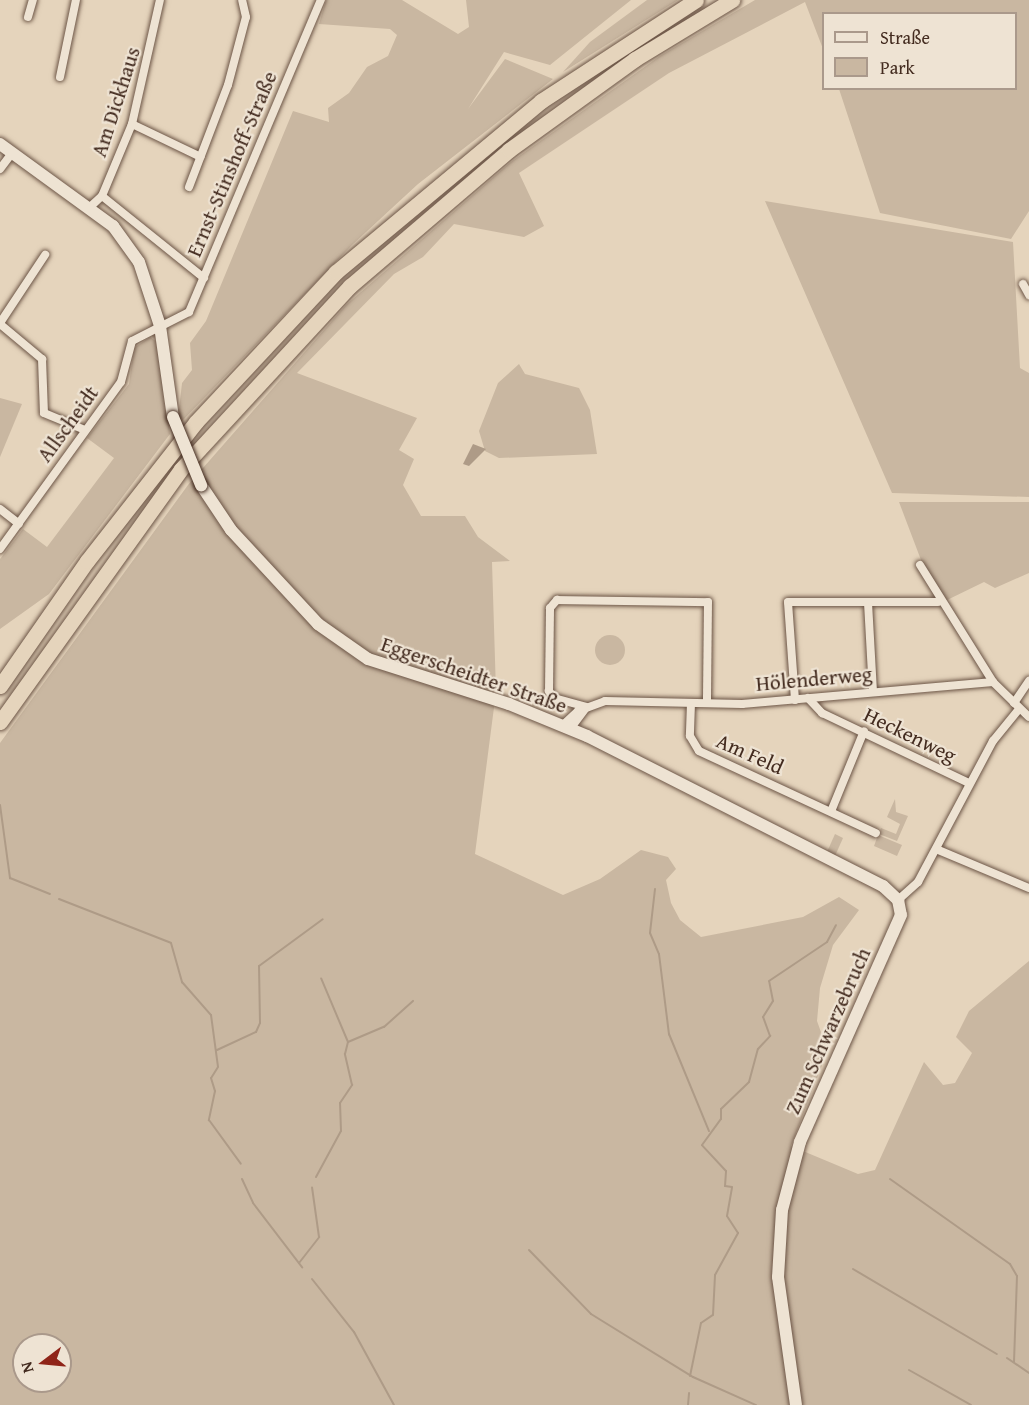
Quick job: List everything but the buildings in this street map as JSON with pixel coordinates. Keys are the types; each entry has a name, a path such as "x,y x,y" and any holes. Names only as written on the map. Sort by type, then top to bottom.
{"highway":[{"path":"0,686 87,561 196,422 336,272 533,107 696,0"},
{"path":"0,722 181,469 350,286 509,150 635,59 732,0"},
{"path":"37,614 87,561"}],"street":[{"path":"28,17 33,0"},
{"path":"60,77 76,0"},
{"name":"Am Dickhaus","path":"90,207 102,196 132,124 159,0"},
{"path":"189,188 228,85 246,17 243,0"},
{"name":"Ernst-Stinshoff-Straße","path":"160,326 189,312 321,0"},
{"path":"132,124 201,157"},
{"name":"Eggerscheidter Straße","path":"0,144 90,207 113,226 139,262 160,326 173,417 201,486 243,544 339,642 383,667 567,727 883,886 898,900"},
{"path":"0,170 12,153"},
{"path":"102,196 132,216 204,278"},
{"path":"45,255 0,324 42,359 41,406 49,417 85,430"},
{"path":"1023,284 1029,295"},
{"name":"Allscheidt","path":"0,549 121,382 132,341 160,326"},
{"path":"0,509 19,524"},
{"path":"920,565 938,602 993,682 1029,717"},
{"path":"588,707 554,698 549,691 550,608 557,600 708,602 707,703"},
{"path":"795,700 788,602 938,602"},
{"path":"868,602 873,692"},
{"path":"898,900 912,891 969,783 1029,681"},
{"name":"Hölenderweg","path":"567,727 588,707 609,701 707,703 795,700 993,682"},
{"name":"Heckenweg","path":"808,698 822,713 864,731 969,783"},
{"name":"Am Feld","path":"690,703 690,736 699,751 832,809 876,833"},
{"path":"832,809 864,731"},
{"path":"936,849 1029,888"},
{"name":"Zum Schwarzebruch","path":"796,1405 778,1277 782,1210 800,1142 901,915 898,900"}],"green space":[{"path":"326,0 402,0 458,34 469,27 466,0 631,0 550,65 504,52 468,109 505,59 553,79 418,184 352,245 182,421 179,410 182,383 192,370 190,343 206,321 293,111 329,122 328,108 349,93 367,67 388,56 397,35 390,29 319,24"},
{"path":"647,0 678,0 563,72 590,42"},
{"path":"755,0 1029,0 1029,211 1011,239 880,213 839,90 1017,90 1017,12 822,12 822,46 805,2 669,73 519,173 544,226 524,237 454,224 423,257 394,274 297,373 417,418 399,450 414,459 403,485 421,516 465,516 478,537 510,561 492,562 496,692 475,854 563,895 600,879 641,850 668,857 676,869 666,880 671,903 680,920 701,937 803,917 839,897 859,910 833,945 820,988 817,1021 822,1035 834,1034 791,1146 858,1174 875,1170 924,1062 943,1085 955,1083 972,1053 956,1037 969,1011 1029,961 1029,1405 0,1405 0,743 188,485 346,305 511,162 660,56"},
{"path":"765,201 1013,242 1020,368 1029,373 1029,497 892,493"},
{"path":"150,337 157,342 170,434 49,594 0,629 0,559 23,529 47,547 114,458 87,438 129,384 134,348"},
{"path":"519,364 525,374 579,388 590,410 597,454 499,458 485,451 479,431 498,383"},
{"path":"0,398 22,404 0,457"},
{"path":"899,502 1029,502 1029,573 995,588 984,582 945,601 921,560"},
{"path":"610,635 621,639 625,650 621,661 610,665 599,661 595,650 599,639"},
{"path":"895,799 896,812 908,816 897,841 879,834 881,828 896,834 900,824 887,817"},
{"path":"835,834 843,838 835,856 827,852"},
{"path":"878,835 902,845 897,856 874,846"}],"shaded area":[{"path":"473,444 486,449 469,466 463,464"}],"waterway":[{"path":"0,805 10,878 50,894"},
{"path":"655,889 650,933 659,954 669,1034 709,1131"},
{"path":"59,899 171,943 182,982 211,1015 218,1067 211,1078 215,1091 209,1120 241,1164"},
{"path":"217,1050 256,1032 260,1023 259,966 323,919"},
{"path":"690,1376 701,1323 713,1315 715,1275 738,1233 727,1216 732,1187 725,1186 726,1171 702,1145 721,1119 721,1109 749,1082 758,1049 770,1036 763,1017 773,1001 769,981 827,942 836,925"},
{"path":"316,1177 341,1131 340,1103 352,1085 345,1054 348,1042 321,978"},
{"path":"348,1042 384,1027 413,1001"},
{"path":"242,1179 253,1203 302,1267"},
{"path":"890,1179 1010,1264 1017,1276 1014,1362"},
{"path":"299,1263 319,1237 312,1187"},
{"path":"529,1250 591,1314 693,1377 756,1405"},
{"path":"853,1269 997,1354"},
{"path":"312,1279 354,1332 394,1405"},
{"path":"1007,1358 1029,1373"},
{"path":"909,1370 971,1405"},
{"path":"688,1405 689,1393"}]}
